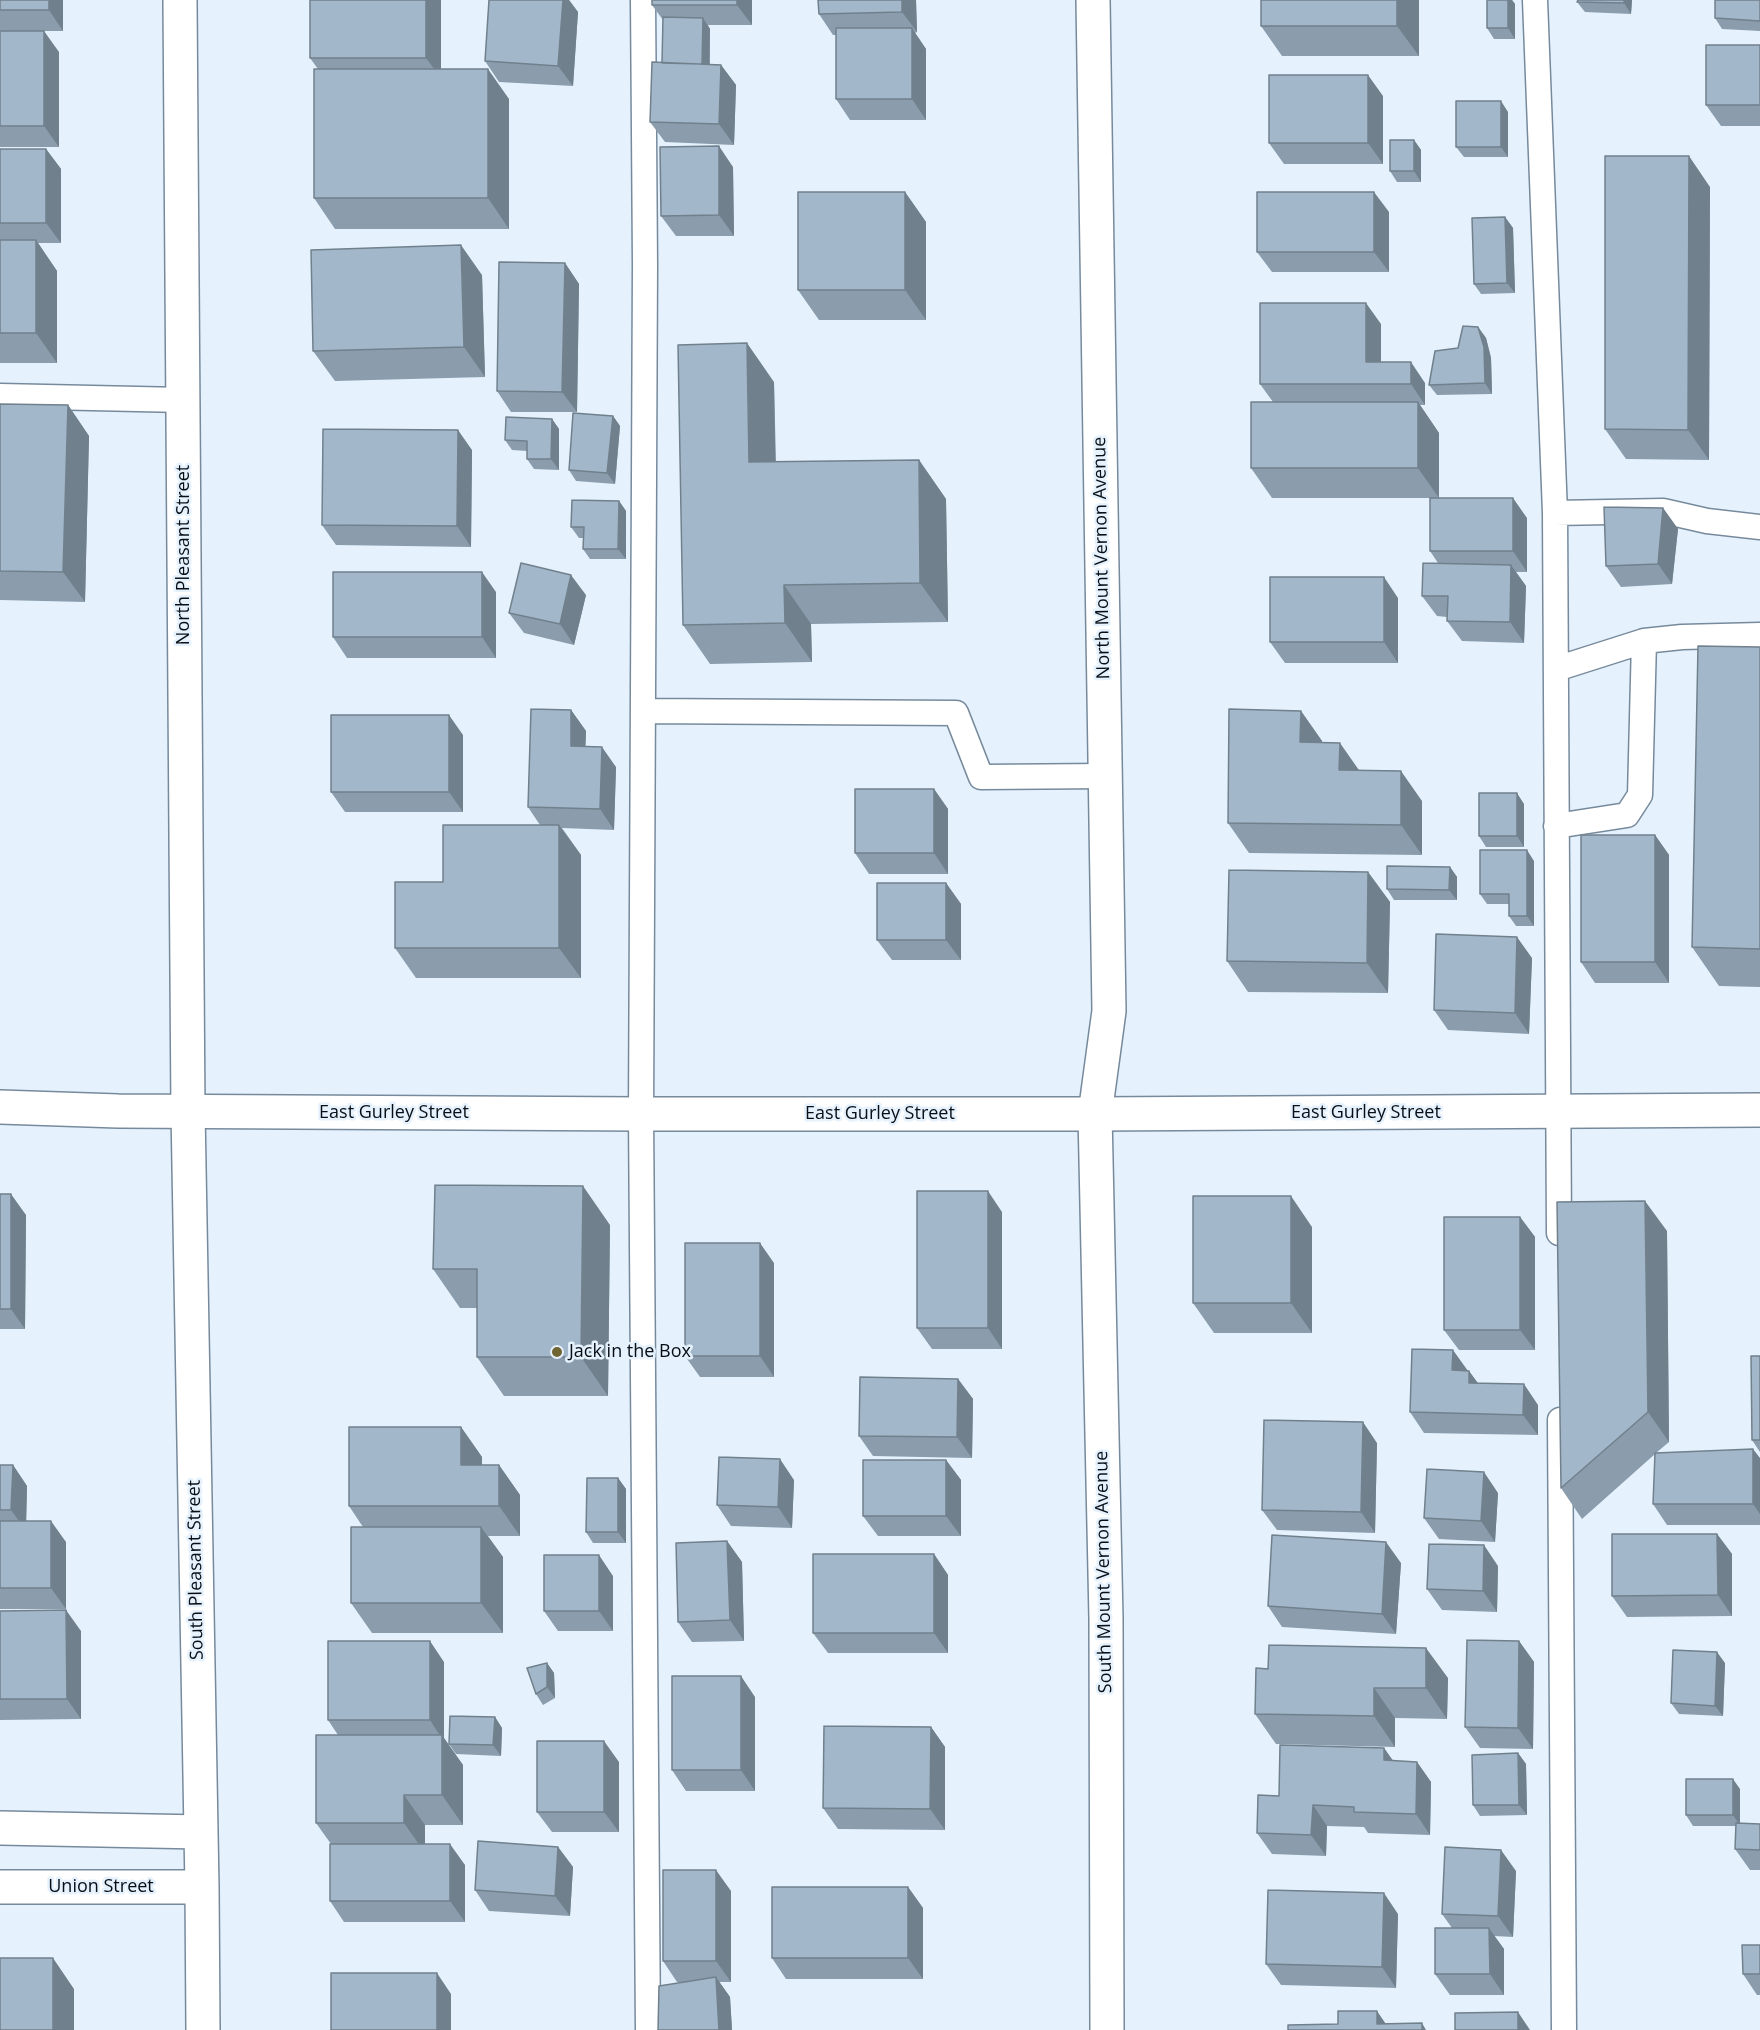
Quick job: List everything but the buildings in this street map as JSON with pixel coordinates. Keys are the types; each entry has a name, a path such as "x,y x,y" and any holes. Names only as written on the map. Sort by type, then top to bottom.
{"street":[{"name":"North Pleasant Street","path":"180,0 188,1111"},
{"name":"North Mount Vernon Avenue","path":"1093,0 1109,1011 1095,1114"},
{"name":"East Gurley Street","path":"0,1107 188,1111 641,1114 1760,1110"},
{"name":"South Pleasant Street","path":"188,1111 203,2030"},
{"name":"South Mount Vernon Avenue","path":"1095,1114 1106,1619 1107,2030"},
{"path":"0,1828 201,1832"},
{"name":"Union Street","path":"0,1887 202,1887"}],"lane":[{"path":"644,0 641,1114 648,2030"},
{"path":"1535,0 1554,513 1559,1257"},
{"path":"0,396 183,400"},
{"path":"1554,513 1663,511 1760,527"},
{"path":"1556,669 1644,641 1682,637 1760,635"},
{"path":"1556,826 1627,815 1640,795 1644,641"},
{"path":"643,711 956,713 981,777 1106,776"},
{"path":"1560,1400 1564,2030"}],"place":[{"name":"Jack in the Box","path":"557,1352"}]}
